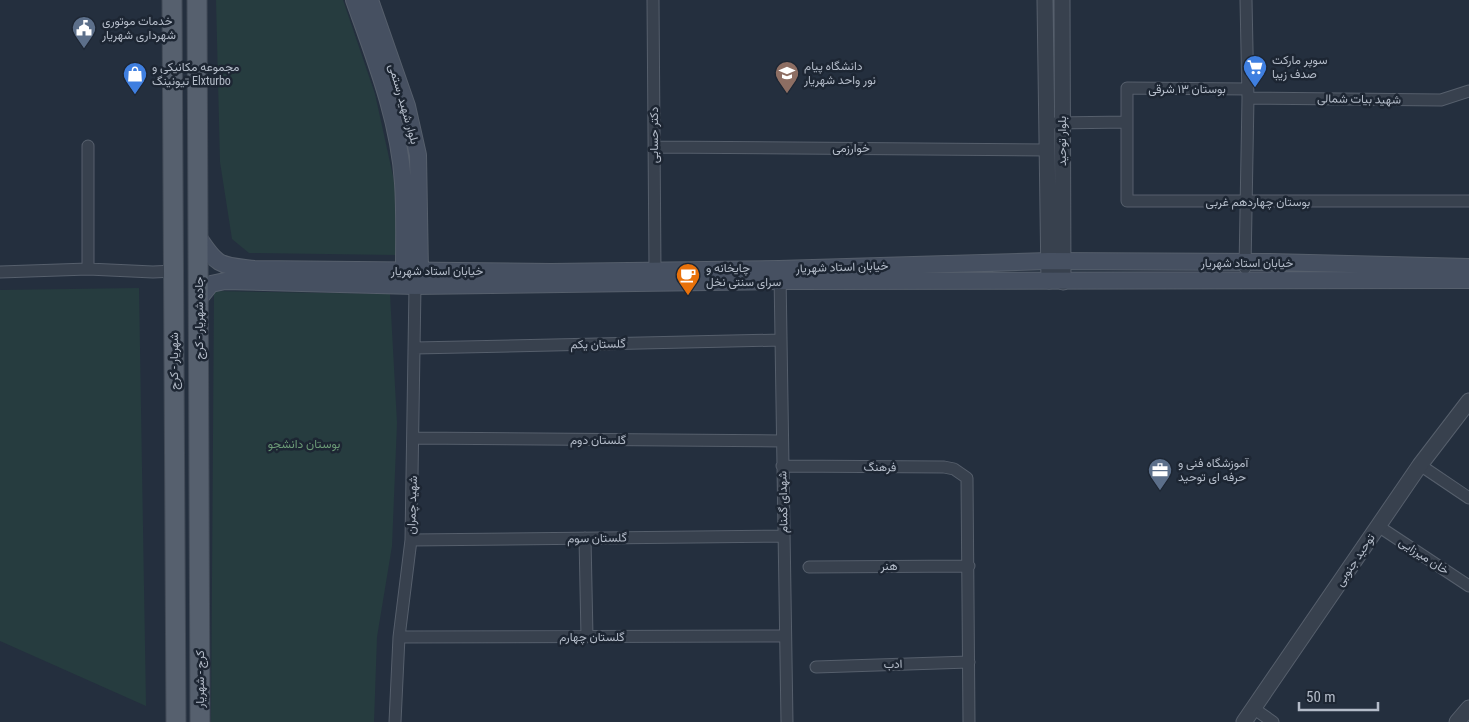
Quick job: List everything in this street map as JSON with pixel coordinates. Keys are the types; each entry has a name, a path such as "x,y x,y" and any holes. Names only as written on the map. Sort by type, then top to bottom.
{"main road":[{"name":"شهریار - کرج","path":"172,0 176,722"},
{"name":"جاده شهریار - کرج","path":"197,0 200,636"},
{"name":"بلوار شهید رستمی","path":"354,0 385,90 396,138 413,276"},
{"name":"بلوار شهید رستمی","path":"370,0 407,106 418,155 413,276"},
{"name":"خیابان استاد شهریار","path":"199,238 213,260 224,266 413,276 780,275 1056,261 1272,262 1469,267"},
{"path":"1265,281 1258,278 1258,267 1272,262"},
{"path":"1222,263 1231,269 1232,276 1222,281"},
{"name":"خیابان استاد شهریار","path":"199,298 211,284 225,281 655,270 1056,282 1469,280"},
{"name":"کرج - شهریار","path":"200,636 200,722"}],"street":[{"name":"دکتر حسابی","path":"653,0 655,270"},
{"name":"بلوار توحید","path":"1046,0 1055,123 1048,150 1056,261"},
{"name":"بلوار توحید","path":"1056,282 1055,123 1062,0"},
{"path":"1244,280 1248,93 1246,0"},
{"name":"بوستان ۱۳ شرقی","path":"1127,88 1248,93"},
{"name":"بوستان چهاردهم غربی","path":"1127,88 1127,201 1469,201"},
{"name":"شهید بیات شمالی","path":"1248,93 1441,100 1469,92"},
{"path":"1055,123 1127,122"},
{"path":"88,146 88,269"},
{"name":"خوارزمی","path":"654,147 1048,150"},
{"path":"0,272 88,269 174,271"},
{"name":"شهدای گمنام","path":"780,275 787,722"},
{"name":"شهید چمران","path":"395,722 399,637 411,540 415,348 413,276"},
{"name":"گلستان یکم","path":"415,348 781,340"},
{"name":"توحید جنوبی","path":"1244,722 1420,465 1469,401"},
{"name":"گلستان دوم","path":"414,438 782,441"},
{"path":"1420,465 1469,498"},
{"name":"فرهنگ","path":"782,466 944,467 962,472 967,478 968,485 968,566"},
{"name":"خان میرزایی","path":"1378,526 1469,586"},
{"name":"گلستان سوم","path":"411,540 784,536"},
{"path":"585,538 587,637"},
{"path":"968,566 969,722"},
{"name":"هنر","path":"809,567 968,566"},
{"name":"گلستان چهارم","path":"399,637 785,636"},
{"name":"ادب","path":"816,666 969,662"},
{"path":"1253,708 1273,722"},
{"path":"1457,722 1469,708"}],"green space":[{"path":"216,0 343,0 375,94 395,185 397,255 249,253 232,239 220,162"},
{"path":"139,288 146,706 0,641 0,290"},
{"name":"بوستان دانشجو","path":"214,291 390,294 397,423 392,546 377,637 374,722 211,722"}],"place":[{"name":"خدمات موتوری شهرداری شهریار","path":"84,49"},
{"name":"سوپر مارکت صدف زیبا","path":"1255,88"},
{"name":"دانشگاه پیام نور واحد شهریار","path":"787,94"},
{"name":"مجموعه مکانیکی و تیونینگ Elxturbo","path":"135,95"},
{"name":"چایخانه و سرای سنتی نخل","path":"688,296"},
{"name":"آموزشگاه فنی و حرفه ای توحید","path":"1160,491"}]}
